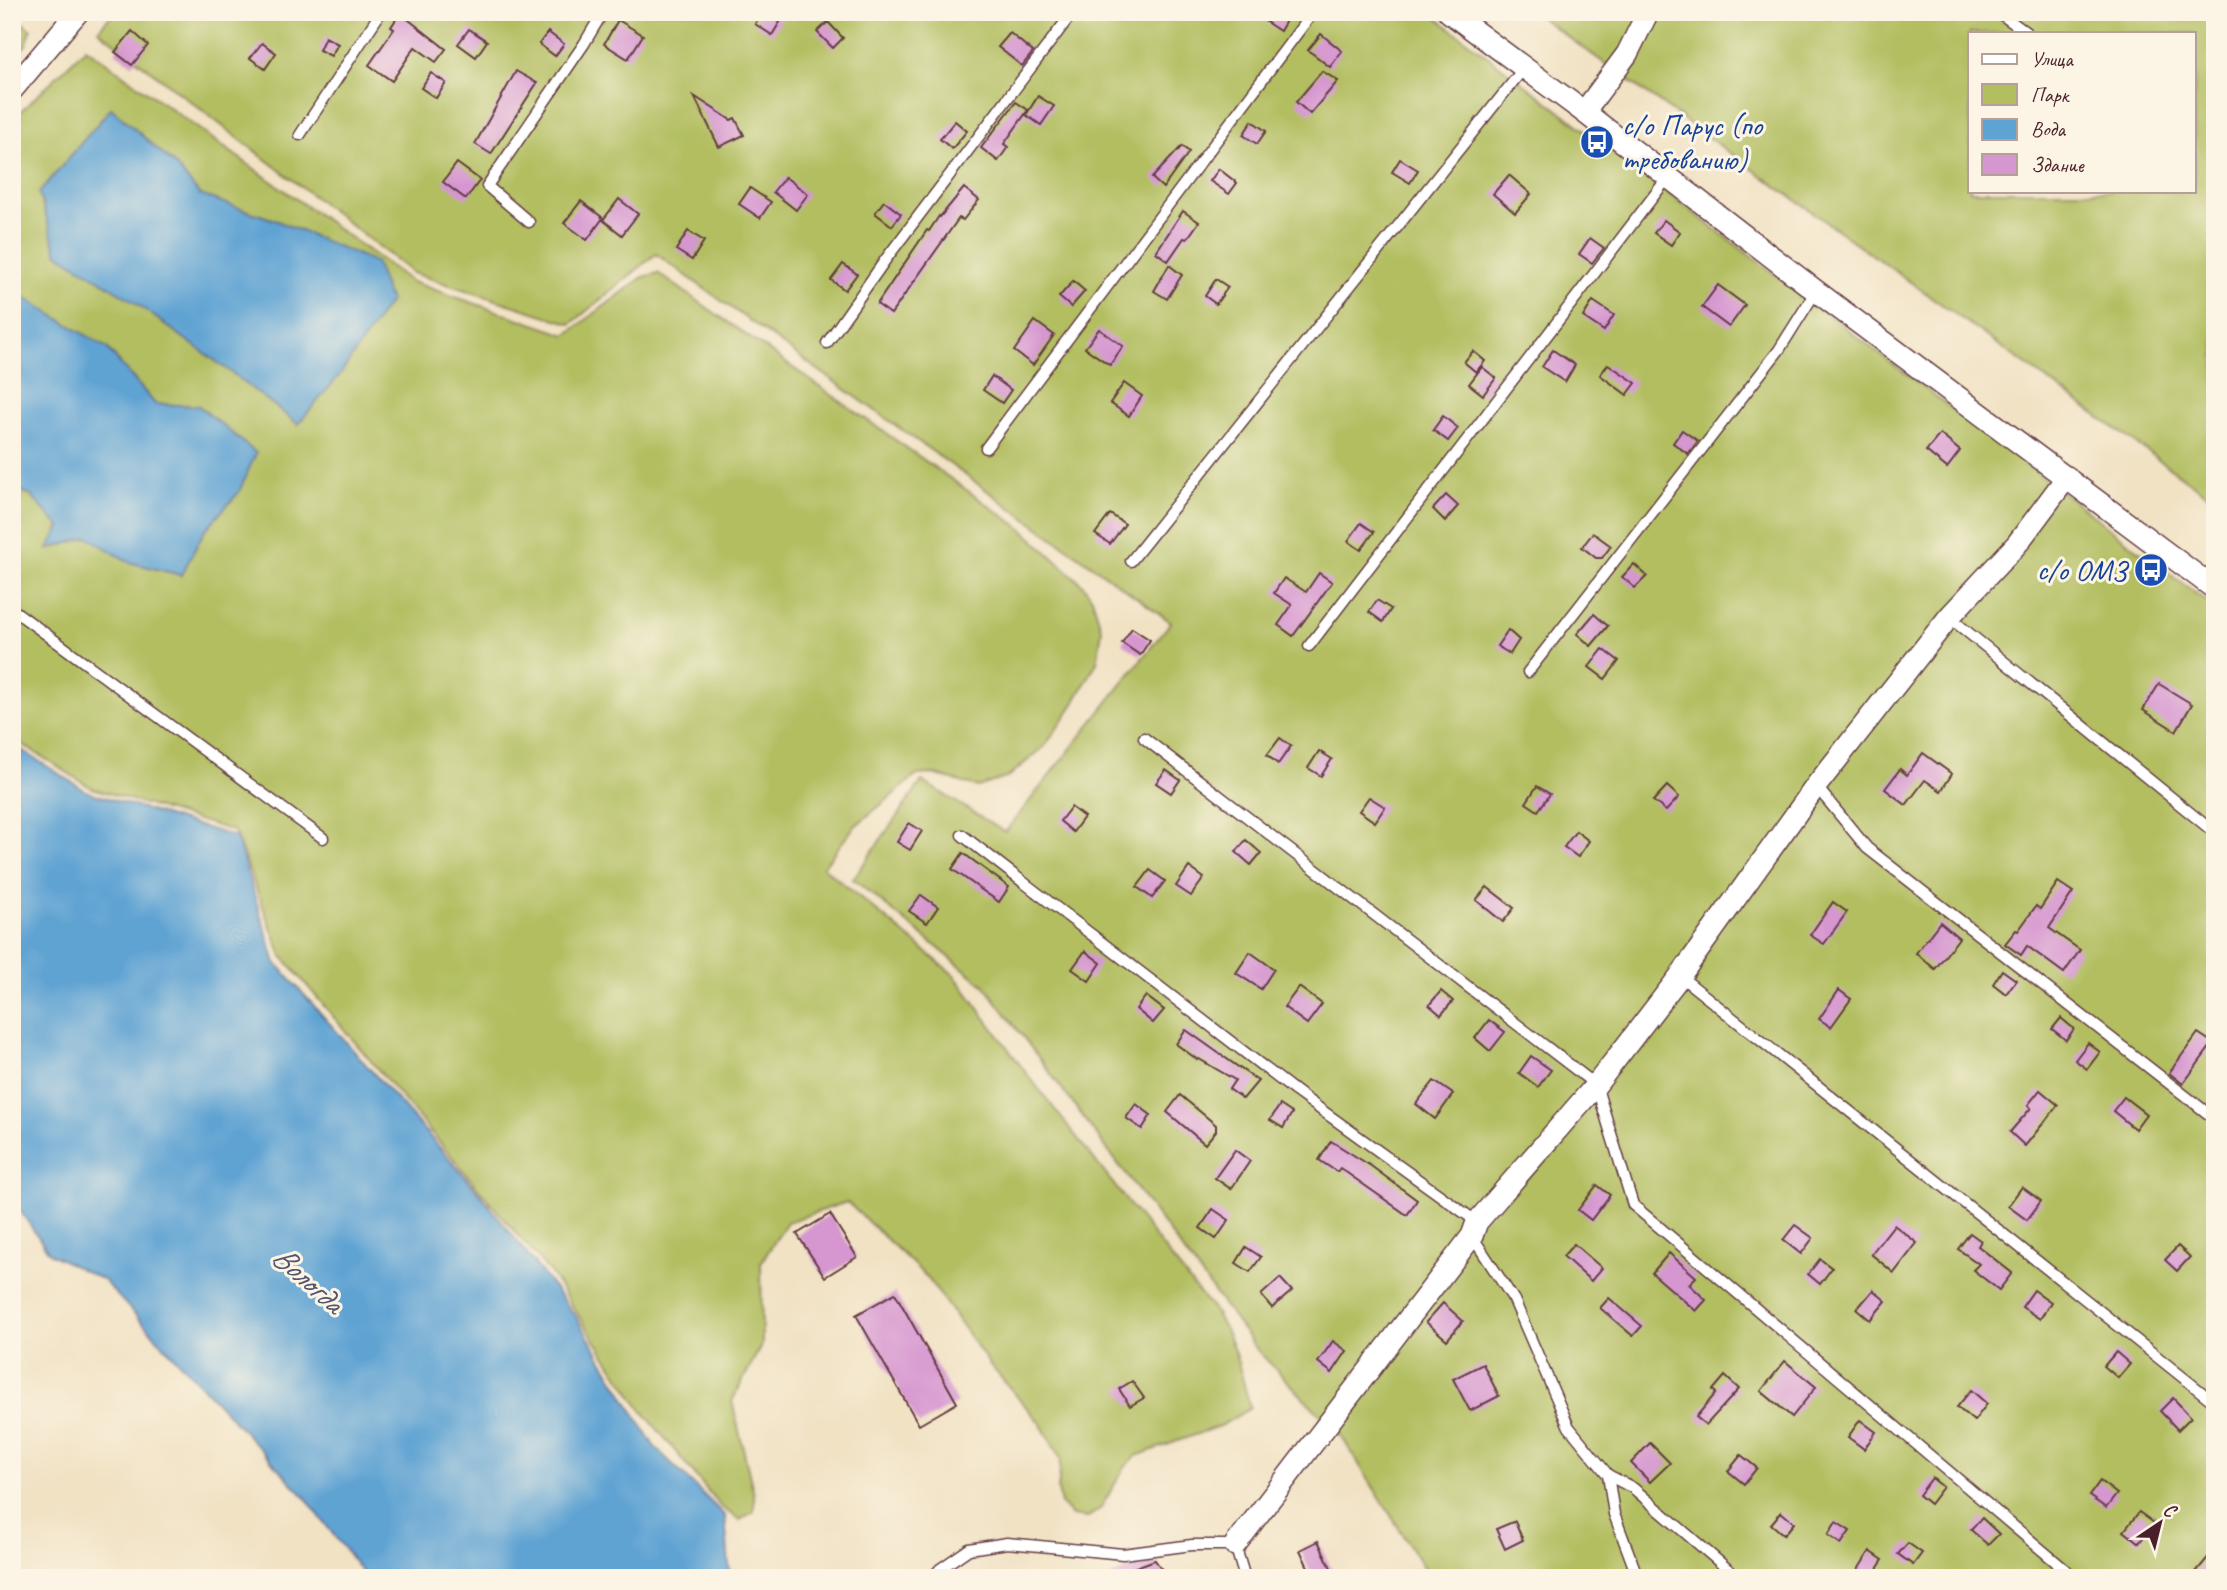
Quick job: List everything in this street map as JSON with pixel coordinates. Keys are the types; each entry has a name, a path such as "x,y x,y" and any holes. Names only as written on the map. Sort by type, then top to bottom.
{"street":[{"path":"12,90 78,12"},
{"path":"1449,12 2215,589"},
{"path":"1584,112 1627,54 1647,12"},
{"path":"1235,1545 1475,1229 1596,1085 1680,976 1816,786 1949,617 2017,544 2067,477"}],"lane":[{"path":"300,135 381,12"},
{"path":"529,222 487,186 603,12"},
{"path":"827,343 886,259 1073,12"},
{"path":"986,447 1313,12"},
{"path":"1998,12 2026,32"},
{"path":"1131,561 1524,68"},
{"path":"1309,646 1669,176"},
{"path":"1528,672 1779,351 1816,291"},
{"path":"12,609 323,838"},
{"path":"1949,617 2215,833"},
{"path":"1144,738 1596,1085 1633,1205 2075,1578"},
{"path":"1816,786 1867,848 2215,1119"},
{"path":"962,835 1475,1229 1514,1300 1569,1427 1608,1475 1633,1488 1738,1578"},
{"path":"1680,976 2215,1403"},
{"path":"1608,1475 1614,1514 1637,1578"},
{"path":"932,1578 940,1569 969,1549 1007,1543 1123,1554 1192,1545 1235,1545 1245,1578"}],"green space":[{"path":"114,12 1429,12 2215,608 2215,1578 1430,1578 1342,1437 1259,1352 985,986 853,879 922,781 1005,832 1171,622 656,254 571,324 413,273 98,30"},
{"path":"1533,12 2215,12 2215,500"},
{"path":"12,14 31,30 26,45 12,59"},
{"path":"86,48 412,282 566,335 643,277 658,273 1022,529 1083,585 1092,598 1102,630 1097,662 1073,705 1045,746 1008,777 978,787 933,774 917,775 854,827 823,867 954,975 1027,1074 1218,1318 1232,1346 1250,1408 1222,1425 1136,1456 1125,1467 1100,1509 1087,1518 1072,1516 1061,1504 1058,1490 1061,1459 1040,1423 990,1365 927,1277 847,1202 787,1222 761,1263 762,1344 732,1401 754,1495 754,1511 740,1520 721,1507 640,1408 551,1274 282,956 234,831 92,788 12,738 12,486 30,495 60,527 49,549 88,537 129,562 181,575 205,530 239,492 199,406 155,404 107,348 12,290 12,120","holes":["111,108 174,164 200,195 275,220 298,424 133,301 57,253"]}],"water":[{"path":"111,108 174,164 200,195 275,220 375,262 390,301 339,376 298,424 133,301 57,253 39,193"},
{"path":"12,290 107,348 155,404 199,406 256,453 239,492 205,530 181,575 129,562 88,537 48,549 60,527 30,495 12,486"},
{"name":"Вологда","path":"12,744 88,792 236,837 276,963 477,1190 575,1315 654,1446 725,1516 730,1578 366,1578 305,1497 103,1280 50,1254 12,1199"}],"building":[{"path":"762,12 774,12 783,17 772,35 755,24"},
{"path":"1272,12 1291,12 1280,31 1266,22"},
{"path":"400,13 446,49 436,62 415,47 392,81 369,65 394,29 391,27"},
{"path":"618,20 643,35 628,59 604,44"},
{"path":"828,22 843,38 833,48 817,32"},
{"path":"469,29 487,41 476,57 458,44"},
{"path":"132,31 148,45 132,65 115,52"},
{"path":"548,32 564,44 555,56 539,44"},
{"path":"1010,33 1033,52 1022,66 998,47"},
{"path":"1321,34 1342,51 1330,67 1308,50"},
{"path":"325,37 338,44 331,56 319,50"},
{"path":"262,43 276,53 265,69 250,58"},
{"path":"516,71 537,83 491,154 475,144"},
{"path":"1322,71 1338,81 1310,114 1296,102"},
{"path":"431,73 446,83 436,98 421,88"},
{"path":"694,96 731,120 735,118 744,135 719,147"},
{"path":"1038,96 1054,106 1041,125 1026,115"},
{"path":"1016,102 1028,110 1004,144 1008,147 998,161 981,148"},
{"path":"955,121 967,131 952,149 940,139"},
{"path":"1252,121 1266,131 1257,144 1243,135"},
{"path":"1182,146 1189,152 1163,188 1152,178"},
{"path":"1400,159 1418,170 1410,183 1392,172"},
{"path":"457,163 480,180 466,199 443,182"},
{"path":"1219,169 1237,183 1229,194 1210,181"},
{"path":"1509,175 1531,194 1515,213 1493,194"},
{"path":"785,177 808,194 796,210 773,192"},
{"path":"750,188 771,202 760,218 739,204"},
{"path":"964,188 979,200 963,220 959,218 891,314 877,304 927,230 929,231"},
{"path":"619,199 638,214 622,235 603,220"},
{"path":"581,201 603,218 587,240 564,223"},
{"path":"884,201 901,214 892,226 875,213"},
{"path":"1183,211 1199,222 1168,261 1156,252"},
{"path":"1664,220 1680,232 1671,245 1654,233"},
{"path":"688,231 704,241 692,260 676,250"},
{"path":"1590,238 1604,248 1592,263 1579,254"},
{"path":"843,264 857,274 845,290 831,280"},
{"path":"1169,265 1182,275 1167,299 1154,291"},
{"path":"1216,279 1228,287 1216,304 1205,296"},
{"path":"1073,281 1085,291 1071,307 1059,297"},
{"path":"1718,285 1745,305 1729,327 1702,307"},
{"path":"1593,301 1614,315 1604,331 1583,317"},
{"path":"1035,321 1054,335 1033,365 1014,351"},
{"path":"1099,329 1123,346 1110,365 1085,348"},
{"path":"1553,350 1575,365 1565,382 1542,367"},
{"path":"1473,351 1485,361 1476,372 1464,362"},
{"path":"1608,364 1636,383 1627,395 1600,375"},
{"path":"1482,367 1496,378 1483,395 1469,384"},
{"path":"992,376 1011,390 1002,403 983,390"},
{"path":"1124,383 1142,396 1129,416 1110,403"},
{"path":"1443,416 1458,428 1448,441 1433,430"},
{"path":"1682,430 1698,441 1688,454 1673,443"},
{"path":"1940,434 1960,451 1947,468 1926,451"},
{"path":"1446,495 1458,506 1445,521 1433,509"},
{"path":"1110,514 1125,524 1110,544 1095,534"},
{"path":"1361,523 1374,532 1361,550 1348,541"},
{"path":"1593,533 1611,546 1602,558 1596,558 1582,547"},
{"path":"1634,564 1647,576 1635,588 1622,577"},
{"path":"1319,573 1332,582 1293,636 1278,625 1292,605 1274,593 1284,578 1306,592"},
{"path":"1377,600 1391,609 1383,622 1369,612"},
{"path":"1594,614 1608,626 1591,646 1577,634"},
{"path":"1132,628 1150,640 1140,655 1122,643"},
{"path":"1508,630 1519,640 1510,654 1497,646"},
{"path":"1603,649 1619,661 1605,679 1589,667"},
{"path":"2159,684 2192,704 2176,731 2143,710"},
{"path":"1280,738 1291,746 1278,764 1267,755"},
{"path":"1319,751 1332,759 1321,776 1308,768"},
{"path":"1923,753 1952,774 1941,791 1925,780 1906,805 1885,789 1900,769 1907,775"},
{"path":"1166,770 1180,780 1171,793 1156,783"},
{"path":"1537,786 1550,794 1538,811 1526,803"},
{"path":"1667,786 1679,797 1666,811 1653,801"},
{"path":"1369,797 1385,807 1375,822 1359,811"},
{"path":"1071,807 1084,817 1073,832 1060,821"},
{"path":"909,823 922,831 910,850 897,842"},
{"path":"1576,831 1589,841 1578,857 1564,847"},
{"path":"1246,840 1261,853 1251,865 1236,852"},
{"path":"963,853 1009,887 999,902 952,869"},
{"path":"1189,867 1204,878 1191,896 1176,886"},
{"path":"1150,870 1165,881 1152,898 1137,887"},
{"path":"2058,882 2073,892 2049,928 2080,950 2064,973 2027,946 2021,955 2005,944 2036,906 2040,909"},
{"path":"1487,887 1514,908 1503,922 1476,900"},
{"path":"921,895 938,907 927,923 909,911"},
{"path":"1833,902 1847,912 1824,944 1810,935"},
{"path":"1940,922 1959,938 1935,969 1916,953"},
{"path":"1085,951 1101,963 1089,981 1072,969"},
{"path":"1250,952 1274,969 1261,989 1236,973"},
{"path":"2002,970 2016,980 2006,994 1993,984"},
{"path":"1299,987 1322,1004 1307,1024 1284,1007"},
{"path":"1839,990 1851,999 1831,1027 1819,1019"},
{"path":"1441,991 1453,1001 1441,1015 1429,1005"},
{"path":"1146,996 1164,1010 1153,1023 1136,1009"},
{"path":"2061,1018 2074,1029 2066,1040 2052,1029"},
{"path":"1489,1020 1505,1032 1490,1051 1475,1038"},
{"path":"1186,1030 1258,1081 1243,1099 1229,1089 1235,1080 1198,1060 1176,1044"},
{"path":"2198,1033 2213,1043 2183,1084 2169,1073"},
{"path":"2088,1043 2100,1052 2087,1069 2075,1060"},
{"path":"1531,1056 1551,1070 1538,1087 1519,1073"},
{"path":"1434,1081 1453,1094 1435,1119 1416,1104"},
{"path":"2040,1090 2058,1105 2025,1146 2010,1132 2031,1108 2028,1105"},
{"path":"1180,1095 1216,1125 1216,1131 1205,1144 1167,1112"},
{"path":"2124,1097 2146,1114 2135,1129 2113,1111"},
{"path":"1136,1104 1151,1115 1142,1129 1126,1118"},
{"path":"1280,1105 1292,1113 1283,1128 1270,1120"},
{"path":"1331,1141 1417,1200 1407,1215 1340,1168 1337,1172 1319,1160"},
{"path":"1235,1150 1250,1161 1231,1189 1215,1178"},
{"path":"1597,1185 1610,1195 1591,1220 1578,1210"},
{"path":"2022,1187 2041,1201 2027,1220 2008,1206"},
{"path":"1213,1209 1229,1220 1216,1239 1200,1228"},
{"path":"830,1214 857,1257 825,1277 797,1234"},
{"path":"1795,1225 1813,1238 1801,1254 1783,1240"},
{"path":"1894,1225 1917,1243 1894,1273 1871,1254"},
{"path":"1970,1233 1981,1241 1978,1246 2012,1273 1999,1290 1973,1270 1979,1264 1958,1249"},
{"path":"1574,1244 1602,1268 1591,1281 1563,1256"},
{"path":"2178,1246 2190,1257 2177,1271 2165,1260"},
{"path":"1246,1247 1261,1257 1250,1272 1236,1263"},
{"path":"1669,1253 1696,1277 1689,1284 1706,1300 1696,1311 1652,1273"},
{"path":"1820,1259 1832,1268 1820,1284 1808,1274"},
{"path":"1280,1278 1292,1291 1272,1308 1261,1295"},
{"path":"1873,1290 1886,1301 1870,1320 1857,1309"},
{"path":"2034,1290 2051,1302 2040,1319 2022,1307"},
{"path":"895,1293 957,1403 919,1425 856,1315"},
{"path":"1609,1298 1642,1326 1633,1336 1600,1308"},
{"path":"1443,1303 1463,1321 1447,1340 1426,1322"},
{"path":"1333,1341 1347,1351 1332,1373 1318,1362"},
{"path":"2116,1352 2130,1364 2118,1378 2104,1366"},
{"path":"1785,1361 1816,1387 1792,1417 1761,1391"},
{"path":"1483,1364 1499,1396 1470,1411 1453,1379"},
{"path":"1725,1376 1739,1389 1706,1425 1696,1417 1716,1393 1713,1390"},
{"path":"1132,1381 1144,1398 1130,1406 1119,1389"},
{"path":"1971,1390 1987,1404 1974,1421 1957,1407"},
{"path":"2173,1398 2191,1417 2178,1430 2160,1411"},
{"path":"1860,1420 1876,1432 1864,1449 1848,1437"},
{"path":"1650,1443 1670,1463 1650,1482 1631,1463"},
{"path":"1741,1455 1757,1468 1744,1484 1728,1471"},
{"path":"1932,1478 1943,1487 1930,1504 1919,1495"},
{"path":"2100,1481 2117,1494 2106,1508 2089,1496"},
{"path":"1781,1512 1794,1523 1784,1535 1771,1524"},
{"path":"2139,1512 2154,1523 2139,1543 2124,1531"},
{"path":"1982,1518 1999,1534 1988,1545 1971,1530"},
{"path":"1515,1521 1523,1540 1505,1549 1496,1529"},
{"path":"1836,1522 1850,1531 1841,1544 1828,1535"},
{"path":"1318,1541 1334,1574 1326,1578 1313,1578 1300,1550"},
{"path":"1908,1543 1922,1553 1913,1565 1898,1554"},
{"path":"2215,1549 2215,1578 2191,1578"},
{"path":"1870,1551 1883,1560 1871,1578 1857,1571"},
{"path":"1155,1560 1168,1578 1111,1578 1111,1576"}],"place":[{"name":"с/о Парус (по требованию)","path":"1597,142"},
{"name":"с/о ОМЗ","path":"2151,570"}]}
